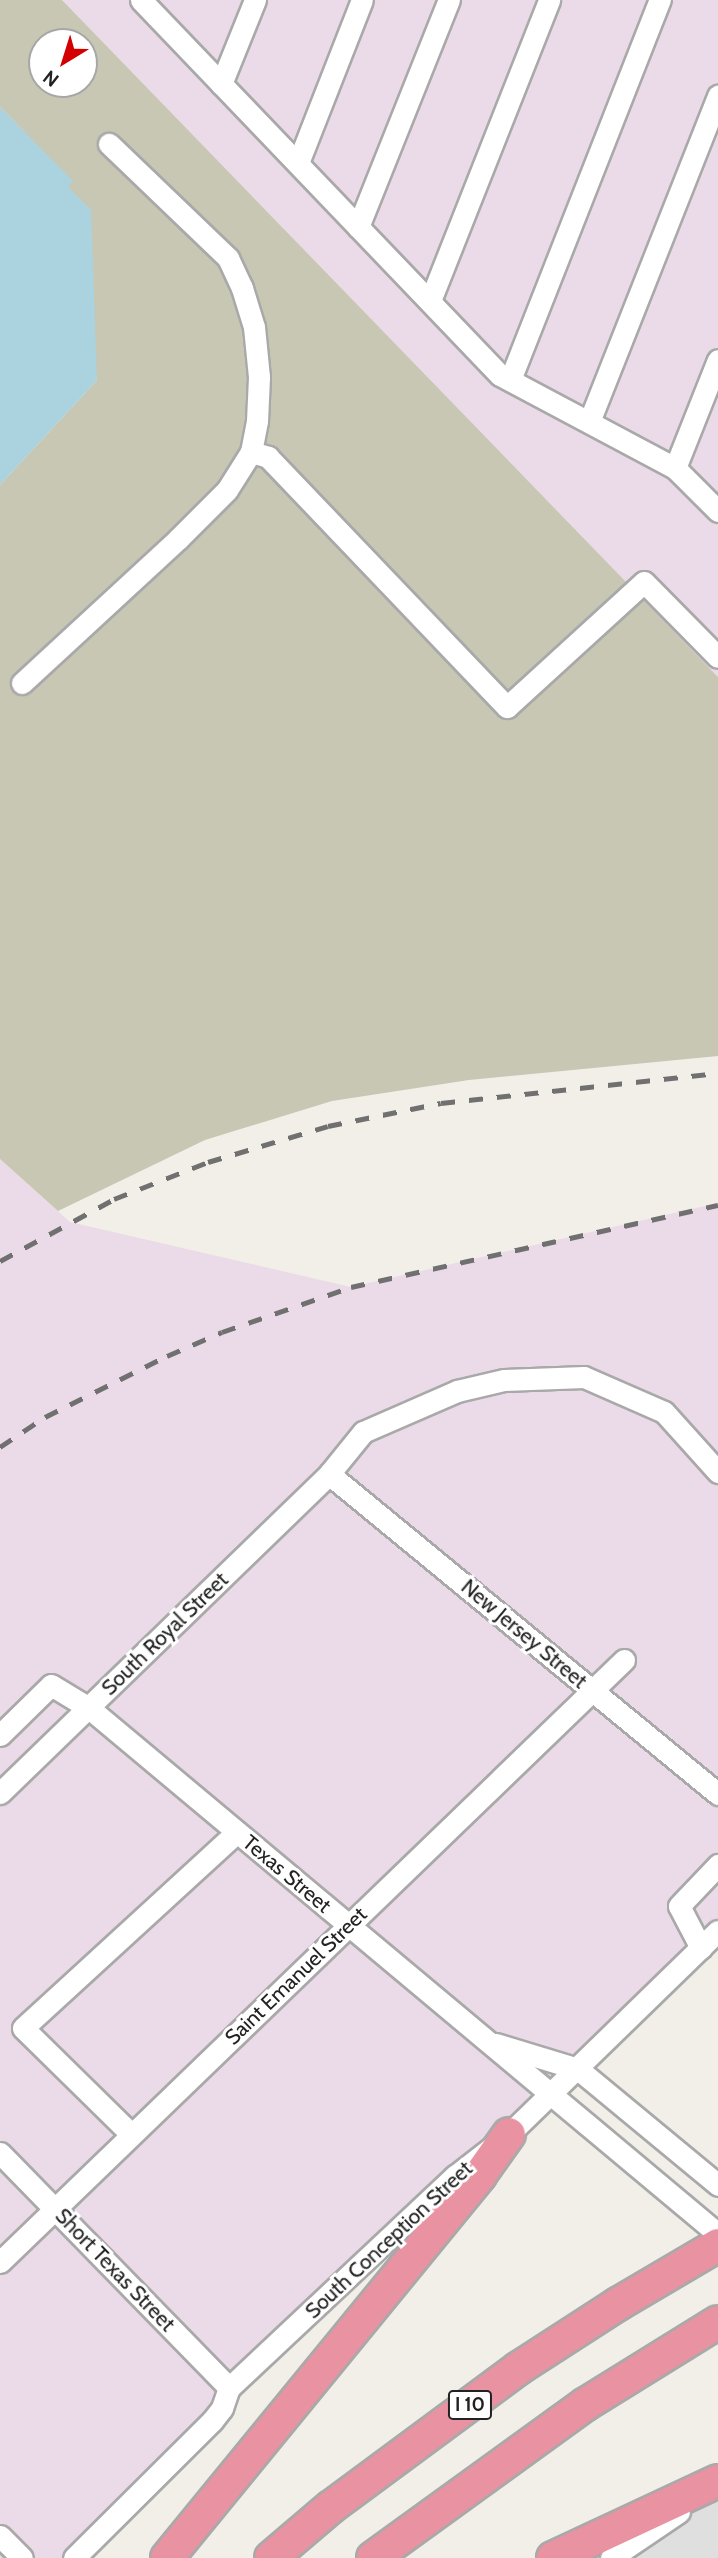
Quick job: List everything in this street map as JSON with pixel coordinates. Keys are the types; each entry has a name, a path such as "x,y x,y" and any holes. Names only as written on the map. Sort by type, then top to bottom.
{"highway":[{"path":"167,2558 480,2175 509,2134"},
{"name":"I 10","path":"271,2558 331,2507 519,2368 718,2245"},
{"path":"373,2558 586,2404 718,2322"},
{"path":"553,2558 718,2483"}],"street":[{"path":"141,0 500,375 676,468 718,511"},
{"path":"221,84 255,0"},
{"path":"298,163 362,0"},
{"path":"358,227 449,0"},
{"path":"430,302 549,0"},
{"path":"510,380 660,0"},
{"path":"589,422 718,96"},
{"path":"22,683 188,529 227,489 251,452 257,421 259,377 254,327 242,288 228,258 109,144"},
{"path":"676,468 718,360"},
{"path":"251,452 268,457 507,707 644,582 718,657"},
{"name":"South Royal Street","path":"0,1793 329,1474 363,1432 457,1391 504,1380 584,1377 664,1412 718,1472"},
{"name":"New Jersey Street","path":"329,1474 718,1794"},
{"name":"Saint Emanuel Street","path":"0,2262 624,1660"},
{"name":"Texas Street","path":"0,1735 51,1685 89,1708 718,2234"},
{"path":"131,2134 23,2028 237,1832"},
{"path":"701,1948 678,1906 718,1865"},
{"name":"South Conception Street","path":"74,2558 212,2421 222,2408 229,2388 455,2176 509,2134 551,2095 718,1931"},
{"name":"Texas Street","path":"485,2040 578,2069 718,2185"},
{"name":"Short Texas Street","path":"0,2153 229,2388"},
{"path":"611,2558 718,2483"},
{"path":"0,2536 22,2558"}],"shaded area":[{"path":"0,0 62,0 89,28 28,28 28,98 98,98 98,37 718,677 718,1056 469,1080 332,1101 205,1140 58,1211 0,1159 0,485 97,380 68,186 72,181 0,107"},
{"path":"62,0 718,0 718,677 98,37 98,28 89,28"},
{"path":"0,1159 70,1222 351,1287 718,1203 718,1931 230,2388 78,2558 0,2558"},
{"path":"718,2485 718,2558 615,2558"}],"water":[{"path":"0,107 73,181 68,187 91,210 97,380 0,485"}],"railway":[{"path":"0,1261 114,1199 208,1162 328,1126 441,1103 718,1073"},
{"path":"0,1447 45,1417 167,1356 222,1332 351,1287 718,1205"}]}
